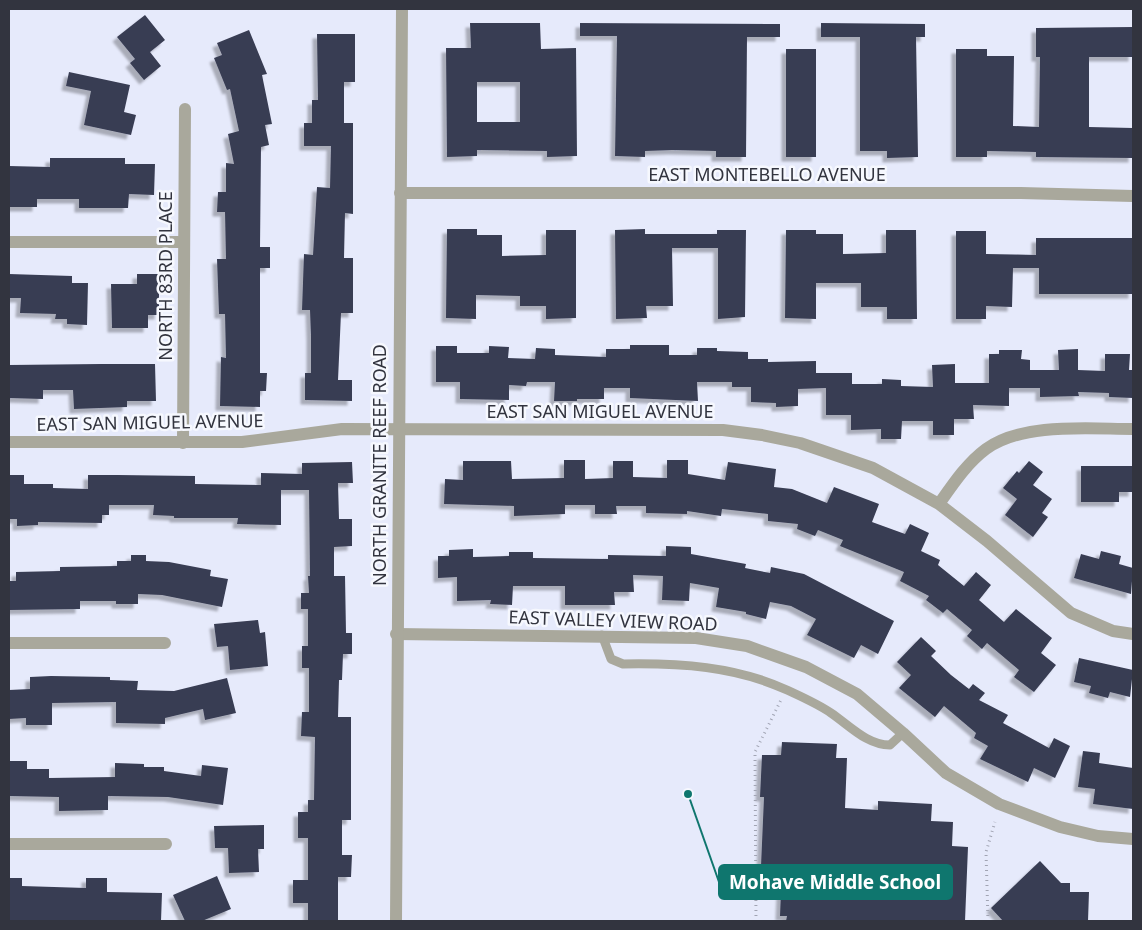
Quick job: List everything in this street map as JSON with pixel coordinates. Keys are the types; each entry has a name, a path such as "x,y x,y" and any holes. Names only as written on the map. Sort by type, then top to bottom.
{"street":[{"name":"NORTH GRANITE REEF ROAD","path":"396,921 396,634 402,9"},
{"name":"NORTH 83RD PLACE","path":"183,443 185,109"},
{"name":"EAST MONTEBELLO AVENUE","path":"400,193 1030,193 1133,196"},
{"path":"9,242 183,242"},
{"name":"EAST SAN MIGUEL AVENUE","path":"9,442 242,442 342,429 723,430 762,435 800,443 873,468 939,504 987,541 1050,597 1071,613 1113,631 1133,634"},
{"path":"939,504 968,464 987,448 1011,436 1074,429 1133,429"},
{"name":"EAST VALLEY VIEW ROAD","path":"396,634 602,635 696,638 747,646 806,667 857,694 904,733 946,773 1002,805 1060,827 1098,836 1133,839"},
{"path":"9,642 166,643"},
{"path":"9,844 166,844"}],"lane":[{"path":"602,635 611,659 623,664 707,666 754,677 786,690 830,712 877,745 890,745 904,733"}],"path":[{"path":"756,921 755,752 783,696"},
{"path":"988,921 986,852 995,822"}],"building":[{"path":"145,15 165,40 150,52 161,66 144,80 130,63 135,59 117,37"},
{"path":"470,23 540,23 541,49 576,48 577,156 547,157 547,151 477,150 477,156 447,157 446,48 471,48","holes":["477,82 520,82 520,122 477,122"]},
{"path":"580,23 780,24 780,37 747,37 746,157 716,157 716,151 673,150 645,151 645,157 615,156 617,36 580,36"},
{"path":"821,23 925,24 925,37 916,37 918,157 887,158 887,151 860,151 860,37 821,37"},
{"path":"1133,27 1133,57 1089,57 1089,127 1133,128 1133,158 1036,157 1036,152 987,151 987,157 956,157 956,49 987,49 987,56 1014,56 1013,126 1039,127 1040,57 1036,57 1036,28"},
{"path":"249,30 267,74 262,75 272,124 265,125 269,145 261,147 260,247 270,247 270,268 260,268 260,373 267,373 266,391 260,391 260,407 220,406 221,357 226,358 225,314 219,314 217,259 226,259 225,212 217,212 218,192 226,192 226,163 234,164 228,134 239,131 230,89 227,90 214,58 222,55 217,43"},
{"path":"317,34 355,34 355,82 344,82 344,123 353,123 353,214 345,213 344,258 353,258 353,313 341,313 338,380 352,380 352,401 305,400 305,373 311,373 311,336 310,310 302,310 304,254 313,255 317,187 330,188 331,146 304,146 304,123 312,123 312,100 318,100"},
{"path":"786,49 816,49 816,157 786,157"},
{"path":"69,72 130,85 124,112 136,115 131,135 84,125 91,91 66,86"},
{"path":"50,158 125,158 125,164 155,164 154,195 129,194 128,208 79,208 79,199 37,199 37,207 9,207 9,166 50,167"},
{"path":"447,229 477,229 477,235 502,235 502,256 546,255 546,230 576,230 576,318 546,319 546,306 520,306 520,296 476,295 476,319 446,318"},
{"path":"645,229 645,234 717,234 717,230 746,230 745,317 718,319 718,248 672,248 673,306 646,306 647,318 616,319 615,230"},
{"path":"786,230 816,230 816,234 843,234 843,254 886,253 886,230 916,230 917,319 887,319 887,307 861,307 861,283 816,283 816,319 785,318"},
{"path":"956,231 986,231 986,254 1036,255 1036,238 1133,238 1133,294 1039,294 1039,268 1013,268 1012,307 986,306 986,319 956,319"},
{"path":"9,274 72,276 72,283 88,283 87,325 67,324 67,319 55,319 56,314 20,313 21,298 9,298"},
{"path":"137,274 159,274 159,315 148,315 148,328 112,328 111,284 137,284"},
{"path":"630,345 669,345 669,355 697,355 697,348 717,348 717,351 748,352 748,359 768,359 768,362 816,361 816,373 852,373 852,384 882,384 882,379 901,380 901,386 933,387 932,365 955,364 955,383 989,383 989,354 999,354 999,350 1022,350 1021,359 1030,360 1030,370 1059,370 1058,350 1078,349 1078,370 1105,371 1105,354 1130,354 1129,370 1133,370 1133,398 1109,397 1109,393 1078,392 1079,396 1040,397 1040,388 1009,388 1009,406 973,405 974,419 954,419 954,435 933,435 933,421 902,421 901,439 881,439 881,429 851,430 851,415 826,415 826,388 798,389 798,406 776,407 776,403 751,402 751,387 732,387 732,382 697,382 698,401 630,398 630,388 604,388 604,399 554,401 555,382 527,382 526,386 509,385 509,400 460,399 460,382 436,382 436,346 457,346 457,353 489,353 489,346 509,347 508,358 535,359 536,348 555,349 555,355 606,357 606,349 630,349"},
{"path":"155,364 156,401 127,401 127,407 74,409 73,390 43,390 43,399 9,398 9,365"},
{"path":"564,460 585,460 585,479 613,478 613,461 633,461 633,477 667,478 667,460 688,460 688,474 725,480 728,462 776,469 774,487 792,489 827,503 834,487 879,504 872,522 905,534 910,524 929,533 921,551 940,560 938,565 964,586 976,572 991,585 979,600 1004,622 1016,609 1052,638 1041,653 1056,665 1034,692 1014,677 1019,670 987,643 982,649 967,636 972,630 947,609 943,613 926,600 929,596 900,581 904,572 840,546 843,540 818,530 815,536 797,529 798,524 768,521 768,514 722,509 721,516 687,511 687,514 646,513 646,506 616,506 617,514 595,514 595,505 565,505 565,514 514,516 514,506 444,504 445,479 463,480 463,461 511,461 512,479 564,478"},
{"path":"1029,461 1043,472 1033,485 1052,499 1042,513 1048,517 1033,537 1005,515 1017,499 1003,488 1017,471 1019,473"},
{"path":"352,462 353,483 338,483 339,519 352,519 352,546 334,547 334,576 345,576 346,633 352,633 352,654 343,654 342,680 339,680 338,717 351,717 351,820 342,820 342,855 352,855 351,877 338,877 338,921 308,921 308,903 293,903 293,880 308,880 308,838 298,838 298,812 308,812 308,800 314,800 315,737 301,736 302,712 309,712 309,668 302,668 302,646 308,646 308,609 301,609 301,593 309,593 309,490 281,490 281,525 237,524 238,518 174,518 174,516 153,515 154,505 109,505 109,515 102,515 102,523 38,522 38,525 17,526 17,519 9,519 9,475 24,475 24,484 53,484 53,488 88,489 88,475 195,476 195,484 261,485 261,473 302,474 302,463"},
{"path":"1081,466 1133,466 1133,492 1119,492 1119,502 1081,502"},
{"path":"666,546 691,547 691,554 746,564 745,568 770,573 771,567 804,574 894,621 878,654 861,645 854,658 807,635 816,619 791,606 770,602 766,619 746,614 746,612 716,607 719,588 690,583 689,601 662,600 663,576 633,575 634,592 614,592 615,605 565,605 565,586 513,586 512,605 490,604 491,600 457,601 457,577 438,578 438,556 449,556 449,550 473,549 473,557 509,556 509,552 533,552 533,558 608,559 608,555 666,556"},
{"path":"1101,551 1121,556 1119,564 1133,568 1131,594 1074,578 1081,554 1099,559"},
{"path":"131,555 146,555 146,561 169,562 211,570 210,576 228,579 222,607 162,595 138,594 138,604 116,604 116,601 80,601 80,609 9,610 9,581 16,581 16,572 60,571 60,567 117,566 117,561 131,561"},
{"path":"258,620 260,633 265,632 268,666 230,670 228,646 217,647 214,624"},
{"path":"921,637 936,651 931,656 951,675 969,689 973,684 985,693 979,700 1008,715 1003,723 1049,748 1054,738 1070,746 1055,778 1034,768 1028,782 980,759 988,746 974,738 976,733 944,706 935,717 899,688 911,675 897,662"},
{"path":"1079,658 1133,670 1130,697 1110,692 1108,698 1089,693 1091,686 1074,682"},
{"path":"30,677 110,677 110,680 138,681 137,690 174,691 227,678 236,713 205,720 203,709 165,718 165,724 116,723 116,702 52,703 52,725 26,725 26,718 9,719 9,690 30,689"},
{"path":"782,742 837,744 836,758 847,758 845,808 878,810 878,801 932,804 931,821 953,822 952,846 968,847 965,921 786,921 787,916 780,916 782,866 761,866 764,797 760,797 762,755 781,755"},
{"path":"1083,751 1100,753 1099,763 1133,768 1133,809 1093,804 1095,789 1078,787"},
{"path":"9,761 27,761 27,769 49,769 49,778 115,777 115,763 144,764 144,767 164,767 164,771 201,776 202,765 228,768 223,805 168,797 108,796 108,810 59,811 59,797 9,796"},
{"path":"264,825 264,849 258,849 259,872 229,873 228,848 215,848 214,826"},
{"path":"1040,861 1061,883 1070,883 1070,892 1089,892 1088,921 1003,921 991,908"},
{"path":"217,876 231,909 202,921 185,921 173,895"},
{"path":"9,878 22,878 22,886 86,888 86,878 107,878 107,892 162,893 161,921 9,921"}],"place":[{"name":"Mohave Middle School","path":"688,794"}]}
